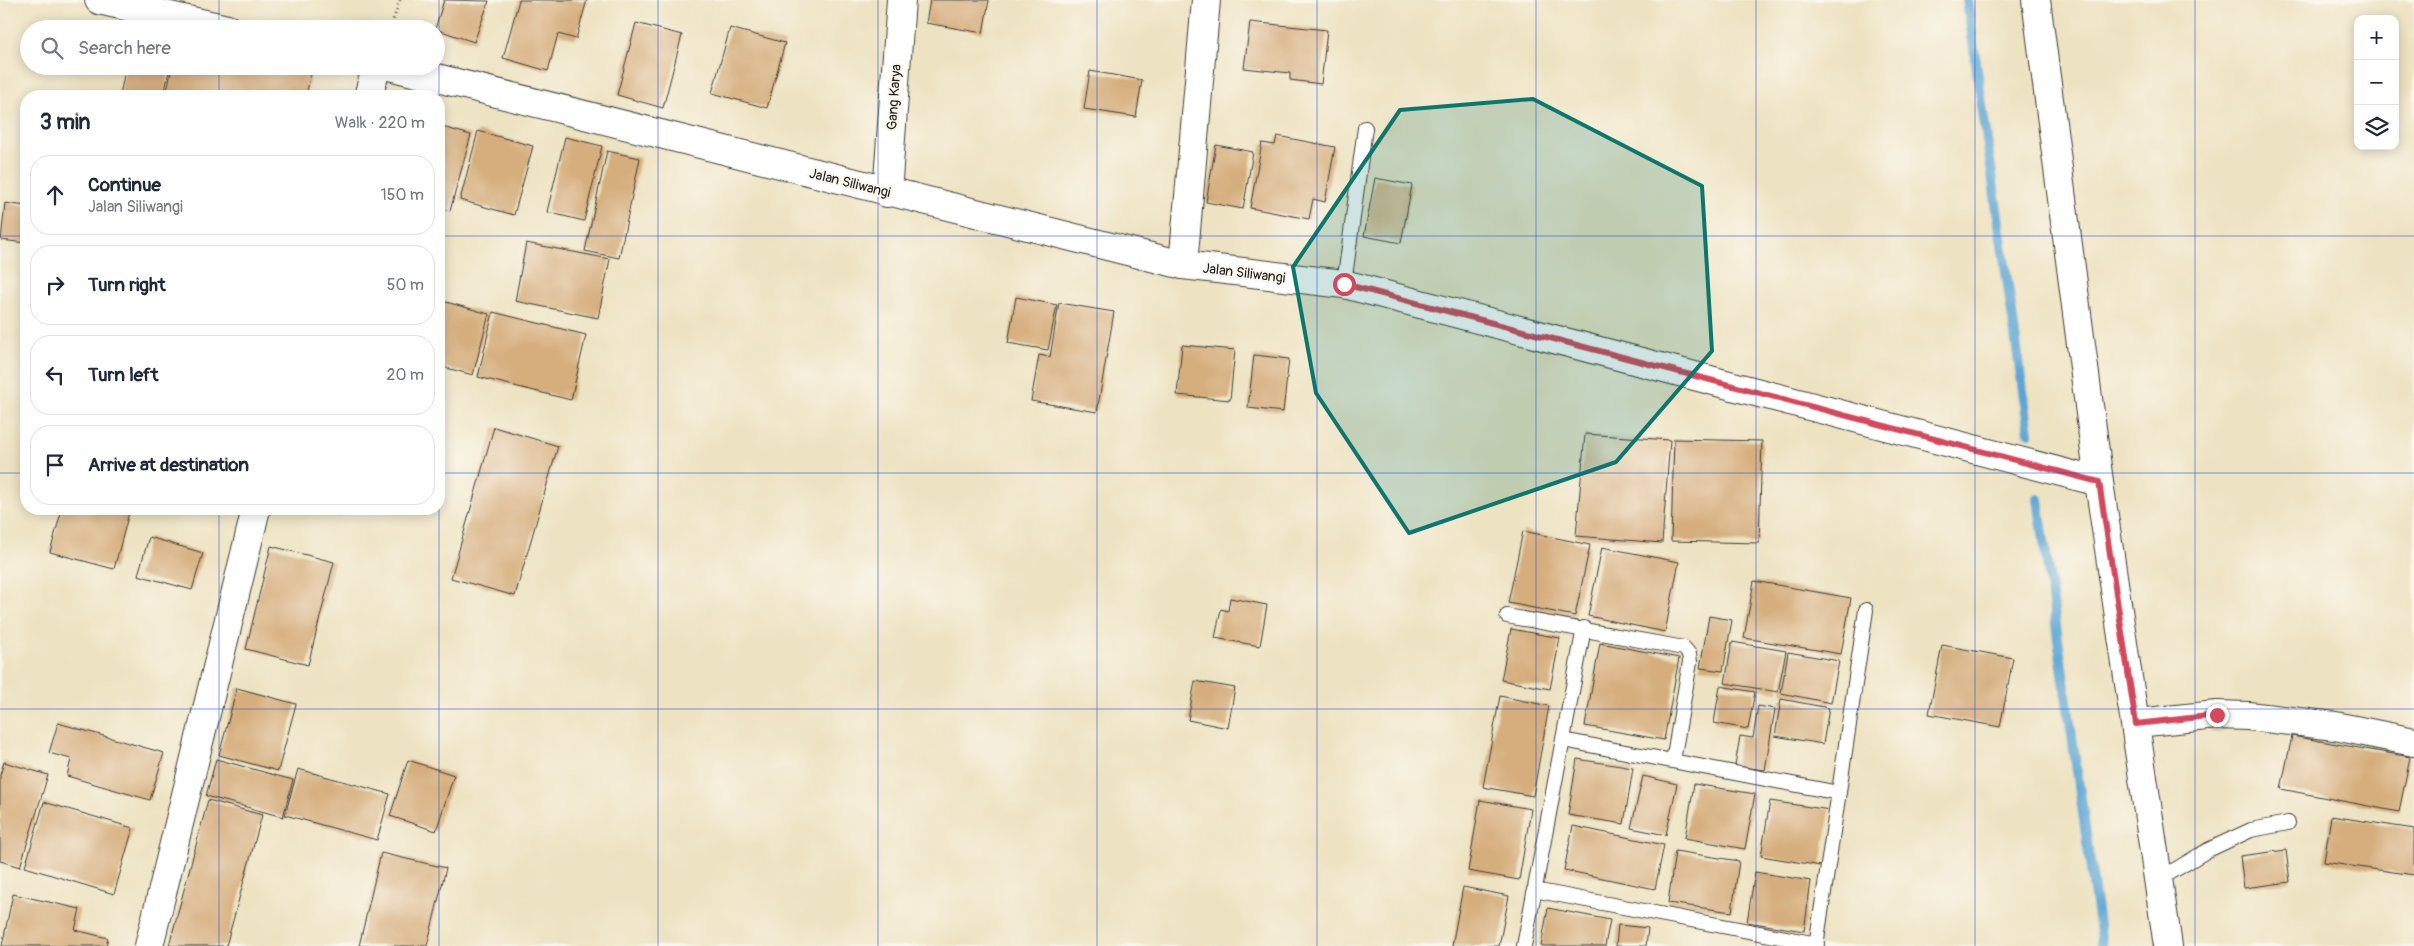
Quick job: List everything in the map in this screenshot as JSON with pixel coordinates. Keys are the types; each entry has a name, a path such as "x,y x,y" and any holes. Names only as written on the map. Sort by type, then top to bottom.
{"street":[{"path":"99,0 147,5 197,20"},
{"name":"Gang Karya","path":"887,193 901,0"},
{"path":"1183,266 1206,0"},
{"path":"2036,0 2099,482 2168,946"},
{"path":"370,90 374,75"},
{"name":"Jalan Siliwangi","path":"424,75 1183,266 1344,284 2099,482"},
{"path":"149,946 255,515"},
{"path":"2136,724 2217,715 2248,716 2335,726 2414,742"}],"lane":[{"path":"1344,284 1365,128"},
{"path":"1534,890 1817,945 1866,610"},
{"path":"1508,616 1673,644 1684,648 1689,654 1690,662 1673,761"},
{"path":"1524,946 1584,628"},
{"path":"1563,740 1839,793"},
{"path":"2158,880 2208,850 2251,830 2288,823"}],"path":[{"path":"393,20 400,0"}],"highlighted area":[{"path":"1533,99 1702,186 1712,351 1616,462 1409,533 1316,393 1293,267 1400,110"}],"building":[{"path":"444,0 489,1 474,42 445,32 445,20 438,20"},
{"path":"519,0 587,0 576,39 558,34 548,71 503,58"},
{"path":"930,0 989,0 983,33 926,23"},
{"path":"1250,22 1327,30 1321,84 1290,80 1290,73 1244,68"},
{"path":"636,23 682,35 663,108 617,95"},
{"path":"730,28 785,43 767,108 712,93"},
{"path":"1090,71 1142,80 1136,117 1084,109"},
{"path":"124,75 168,75 165,90 121,90"},
{"path":"170,75 310,75 307,90 167,90"},
{"path":"445,128 471,135 450,211 445,210"},
{"path":"478,131 533,146 514,215 460,200"},
{"path":"1277,136 1335,147 1325,202 1313,199 1309,219 1250,208 1262,143 1275,145"},
{"path":"565,137 602,146 584,221 547,212"},
{"path":"1216,145 1253,152 1243,209 1206,202"},
{"path":"607,151 640,158 619,258 585,251"},
{"path":"1375,178 1412,185 1401,243 1364,236"},
{"path":"5,203 20,205 20,242 1,240"},
{"path":"526,243 610,259 598,318 515,301"},
{"path":"1016,297 1057,305 1048,350 1008,343"},
{"path":"445,302 489,314 473,375 445,368"},
{"path":"1059,303 1114,312 1097,412 1031,401 1039,355 1050,357"},
{"path":"493,312 586,335 571,400 478,377"},
{"path":"1182,345 1235,350 1230,400 1177,395"},
{"path":"1254,355 1289,359 1283,412 1248,408"},
{"path":"494,427 558,446 515,596 451,578"},
{"path":"1585,434 1670,440 1662,543 1576,536"},
{"path":"1674,439 1762,441 1759,543 1671,541"},
{"path":"60,515 128,515 114,569 50,552"},
{"path":"1523,531 1590,545 1575,616 1508,603"},
{"path":"149,537 203,553 192,590 138,575"},
{"path":"271,546 334,562 308,665 246,649"},
{"path":"1602,547 1679,562 1665,632 1588,616"},
{"path":"1754,581 1851,598 1841,654 1744,638"},
{"path":"1230,598 1267,605 1260,646 1215,638 1221,609 1228,611"},
{"path":"1709,616 1732,620 1723,671 1700,668"},
{"path":"1511,629 1560,638 1550,689 1501,680"},
{"path":"1732,642 1786,651 1778,692 1725,683"},
{"path":"1600,643 1679,658 1664,740 1585,726"},
{"path":"1942,645 2013,658 2000,727 1929,714"},
{"path":"1788,652 1839,661 1831,703 1781,693"},
{"path":"1195,681 1235,688 1228,728 1188,720"},
{"path":"1720,686 1755,692 1748,729 1714,723"},
{"path":"237,688 296,704 278,771 219,755"},
{"path":"1500,696 1549,706 1533,796 1483,787"},
{"path":"1781,699 1829,708 1823,744 1775,736"},
{"path":"1758,706 1775,709 1765,770 1735,766 1740,736 1753,738"},
{"path":"58,723 164,753 150,800 67,776 71,759 49,753"},
{"path":"2292,736 2410,757 2399,812 2281,789"},
{"path":"216,759 293,780 283,817 206,796"},
{"path":"1577,759 1633,768 1624,824 1568,815"},
{"path":"408,760 454,775 436,831 390,816"},
{"path":"4,762 48,775 20,867 0,861 0,775"},
{"path":"298,769 390,794 377,840 285,815"},
{"path":"1643,776 1677,784 1666,835 1631,828"},
{"path":"1694,784 1755,794 1745,849 1685,838"},
{"path":"208,800 262,815 226,946 169,946"},
{"path":"1480,800 1531,809 1519,880 1468,871"},
{"path":"1770,801 1830,810 1821,866 1761,856"},
{"path":"44,802 133,828 114,894 25,867"},
{"path":"2331,816 2414,829 2414,875 2324,862"},
{"path":"1573,826 1664,845 1655,889 1564,870"},
{"path":"2286,850 2290,882 2244,888 2240,856"},
{"path":"1675,851 1739,861 1732,912 1668,903"},
{"path":"381,853 446,868 427,946 359,946"},
{"path":"1755,872 1811,881 1804,931 1747,922"},
{"path":"1463,887 1509,896 1499,946 1452,946"},
{"path":"13,894 80,909 75,930 108,938 106,946 2,946"},
{"path":"1548,908 1610,920 1605,946 1541,946"},
{"path":"1618,925 1648,928 1646,946 1616,946"}],"waterway":[{"path":"1967,0 2029,433"},
{"path":"2038,499 2102,946"}],"route":[{"path":"1344,284 2099,482 2136,724 2217,715"}]}
